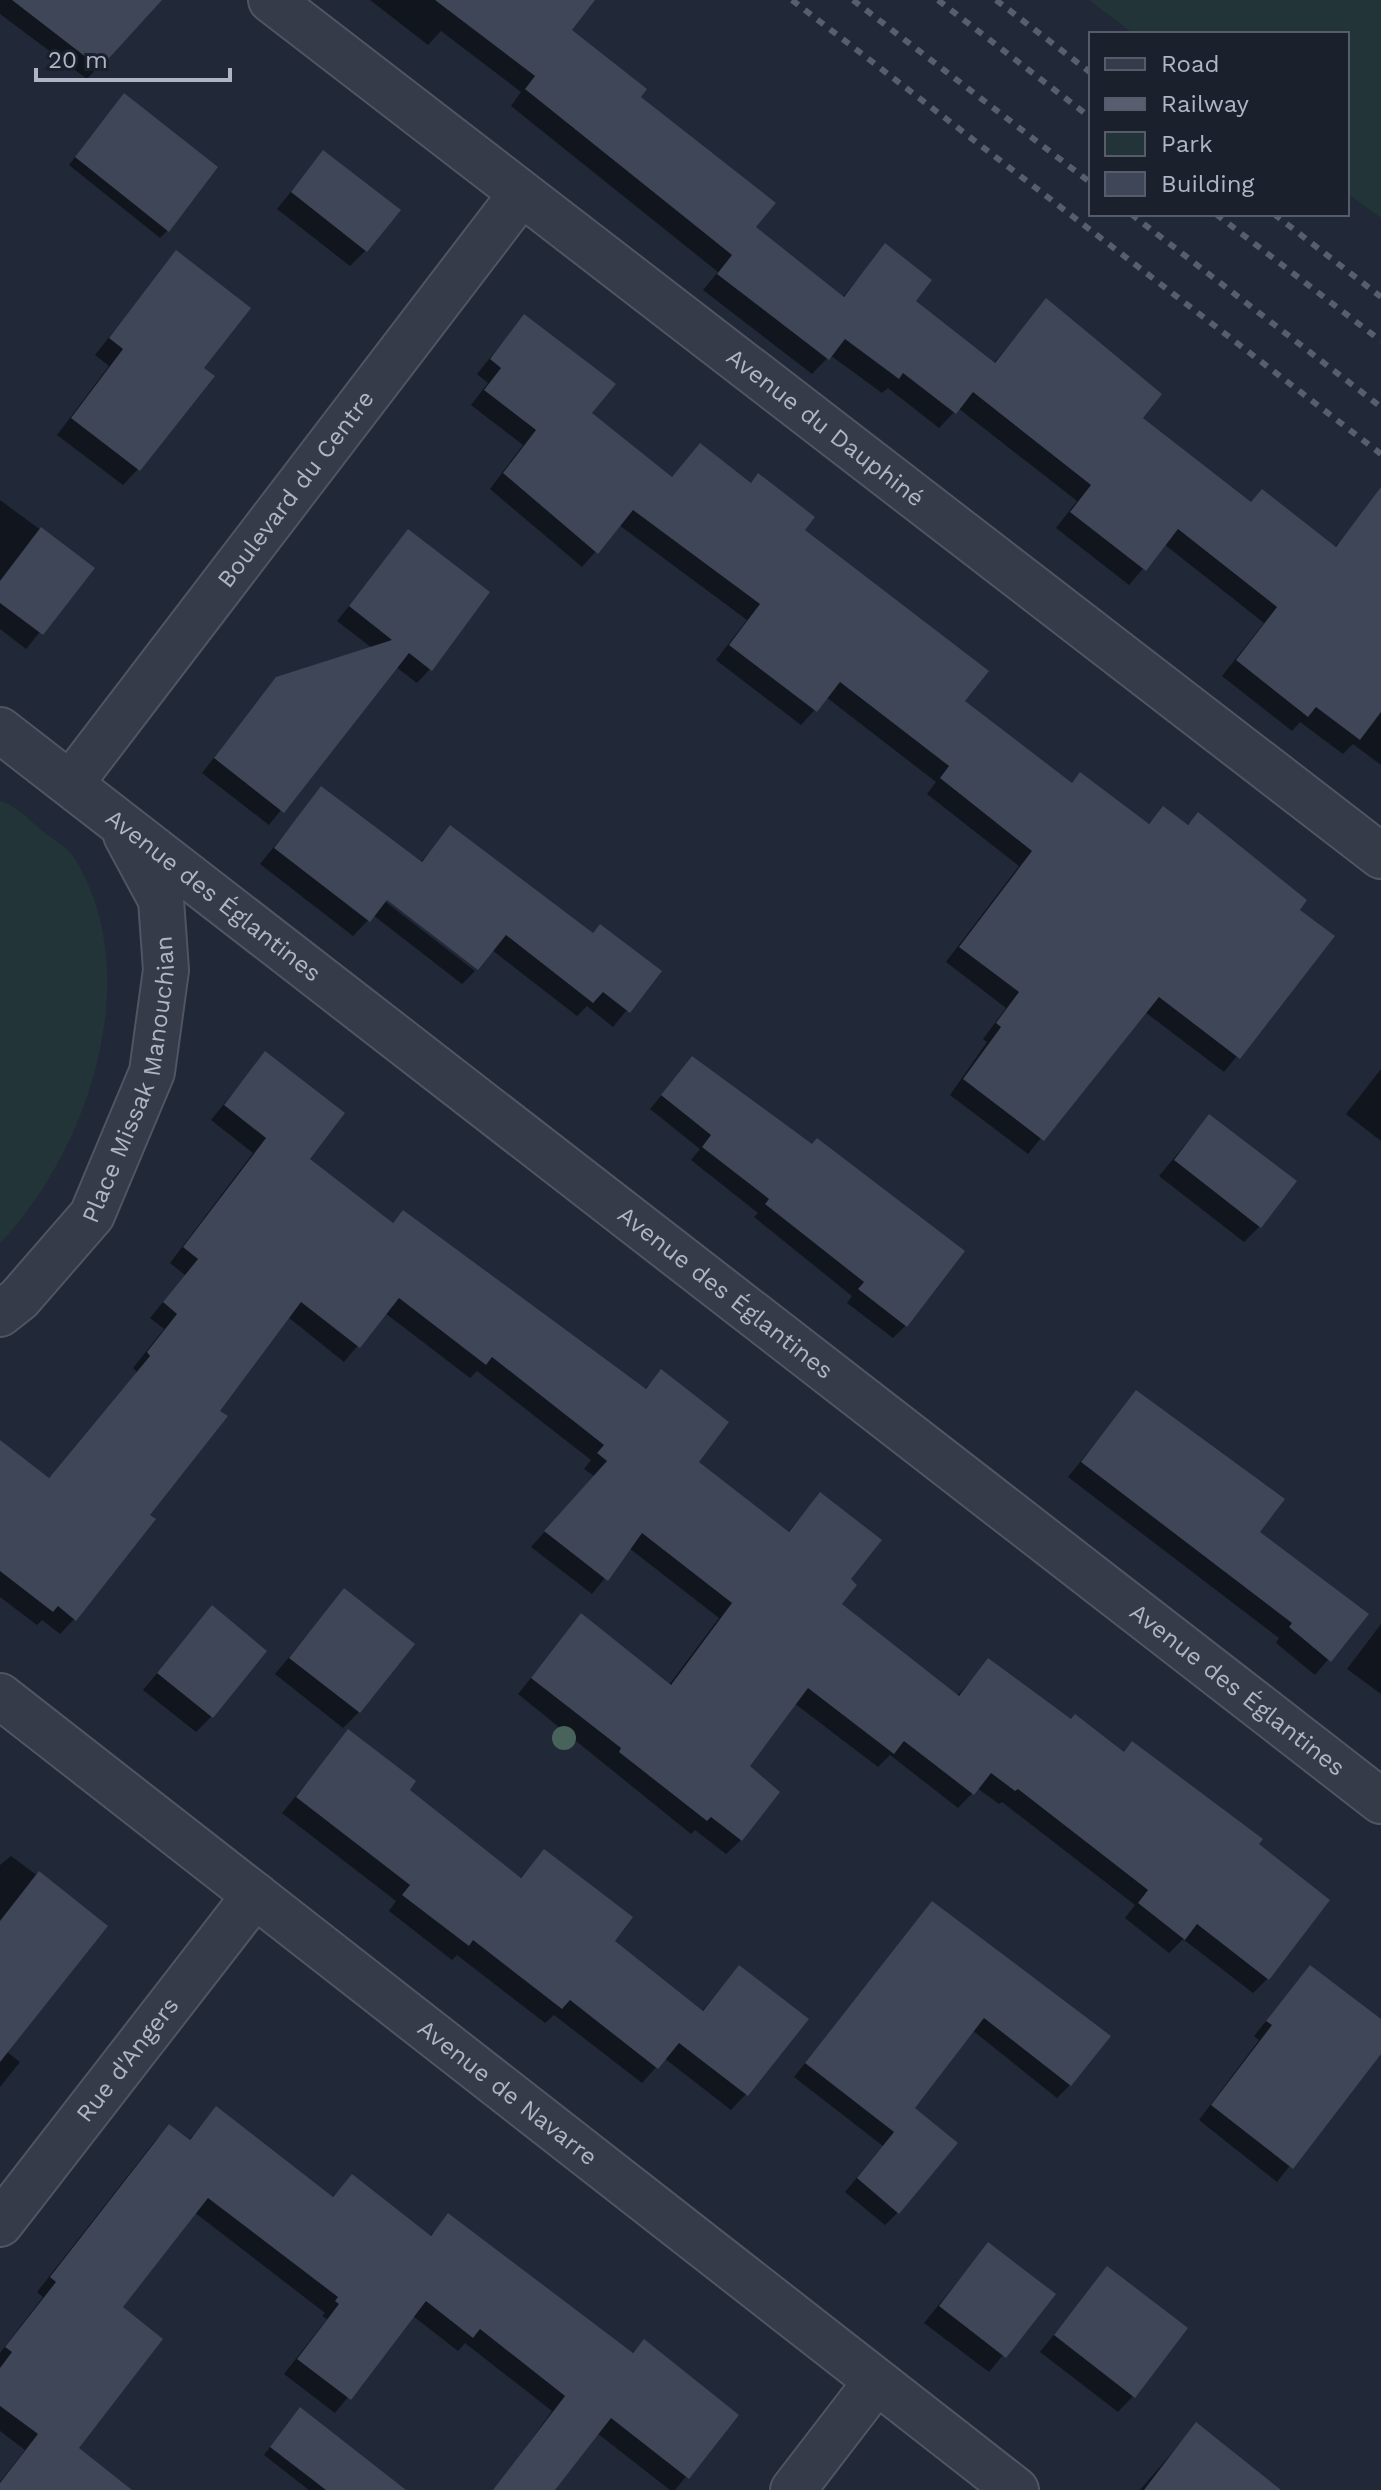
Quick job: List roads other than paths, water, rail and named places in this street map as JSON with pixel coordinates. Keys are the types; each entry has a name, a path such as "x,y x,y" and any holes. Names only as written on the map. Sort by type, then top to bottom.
{"street":[{"name":"Avenue du Dauphiné","path":"271,0 1381,856"},
{"name":"Boulevard du Centre","path":"71,783 521,194"},
{"name":"Avenue des Églantines","path":"4,735 71,783 1381,1801"},
{"name":"Place Missak Manouchian","path":"0,1314 19,1299 92,1215 152,1072 166,970 161,900 117,819"},
{"name":"Avenue de Navarre","path":"0,1696 1016,2490"},
{"name":"Rue d'Angers","path":"0,2224 255,1895"},
{"path":"793,2490 876,2382"}],"railway":[{"path":"792,0 1381,454"},
{"path":"853,0 1089,181"},
{"path":"938,0 1089,116"},
{"path":"996,0 1089,71"},
{"path":"1134,216 1381,407"},
{"path":"1219,216 1381,341"},
{"path":"1277,216 1381,297"}]}
